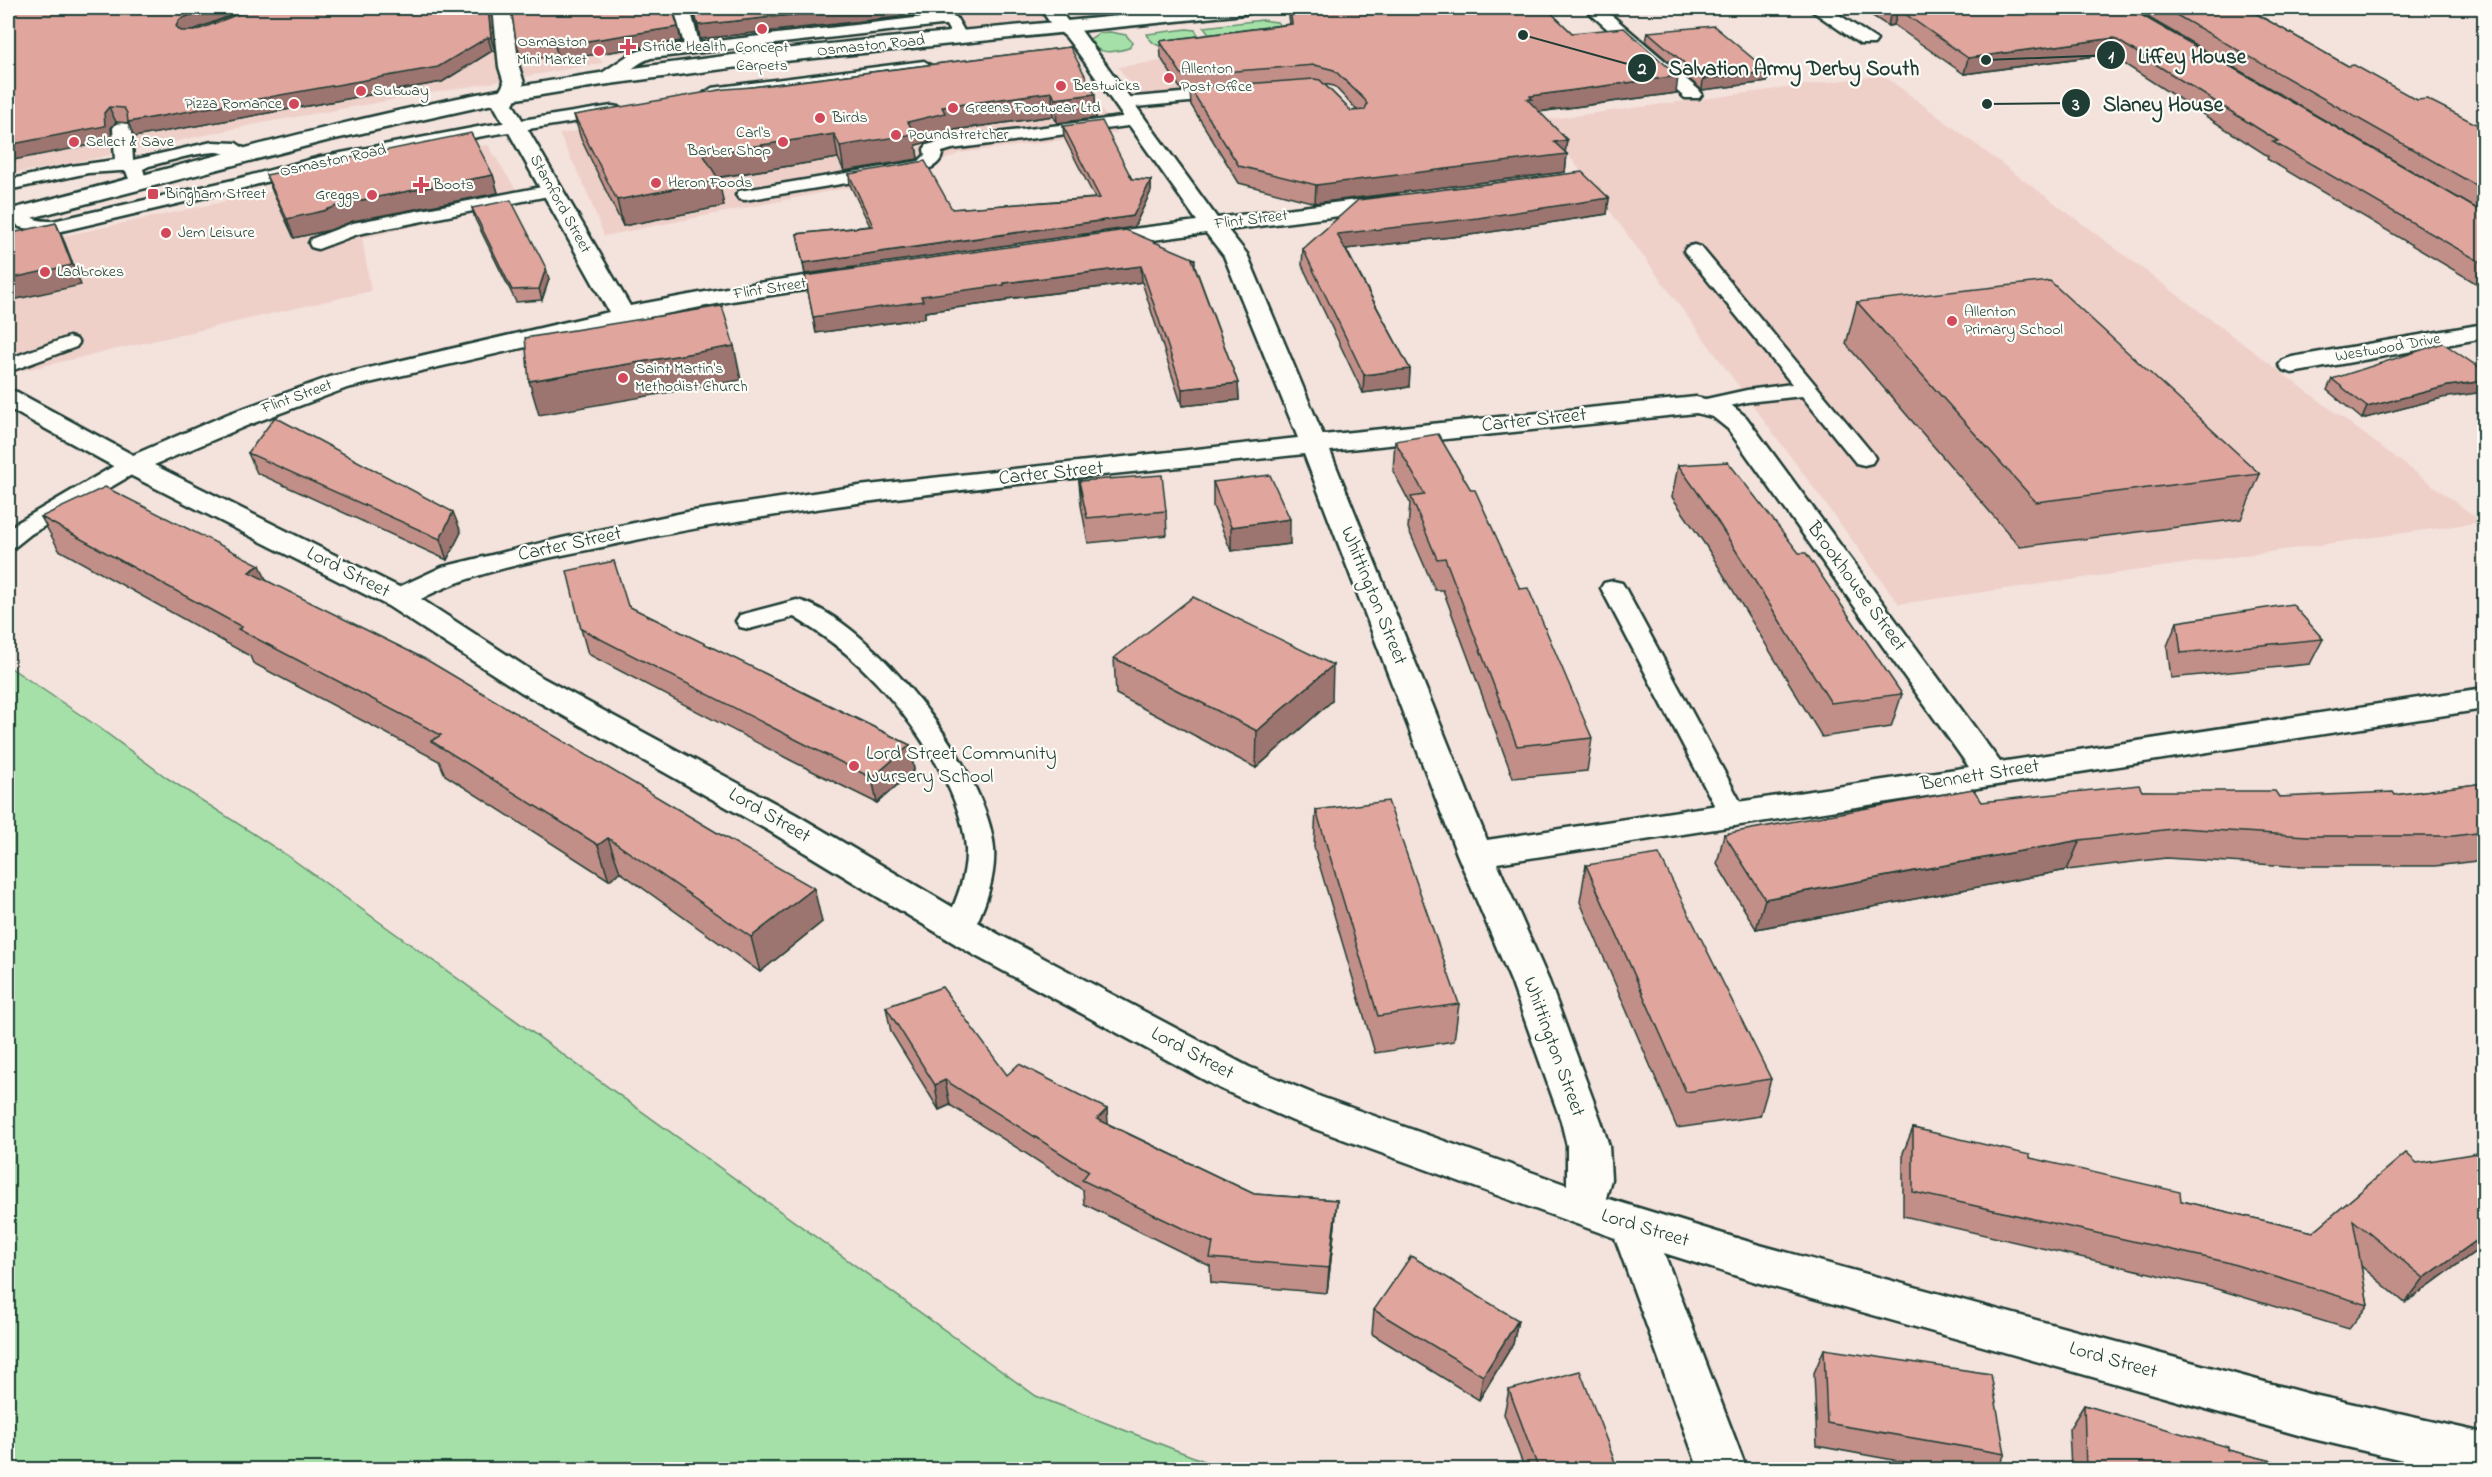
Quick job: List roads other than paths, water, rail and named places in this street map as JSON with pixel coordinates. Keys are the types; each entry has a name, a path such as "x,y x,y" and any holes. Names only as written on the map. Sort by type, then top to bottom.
{"street":[{"path":"502,8 509,67 514,83 509,94"},
{"name":"Osmaston Road","path":"13,216 132,172 245,155 400,115 509,94 605,78 959,36 1066,34 1245,8"},
{"path":"1593,8 1692,94"},
{"path":"1817,8 1867,40"},
{"name":"Whittington Street","path":"1066,34 1130,112 1211,225 1235,254 1314,445 1475,854 1530,981 1581,1121 1588,1146 1590,1172 1582,1209"},
{"name":"Stamford Street","path":"509,94 503,104 514,126 526,143 623,315"},
{"name":"Flint Street","path":"1073,244 1421,198"},
{"name":"Flint Street","path":"132,465 237,420 339,382 600,323 623,315 732,294 879,272"},
{"name":"Westwood Drive","path":"2292,365 2484,331"},
{"name":"Lord Street","path":"8,398 132,465 399,599 532,685 767,814 959,928 1256,1087 1307,1109 1582,1209 1756,1263 2309,1416 2484,1456"},
{"name":"Carter Street","path":"399,599 428,583 463,570 687,520 859,494 1662,407 1709,407"},
{"name":"Brookhouse Street","path":"1709,407 1731,417 1737,423 1991,774"},
{"name":"Bennett Street","path":"1475,854 1734,816 2484,698"},
{"path":"1632,1226 1723,1470"}],"lane":[{"path":"683,12 693,48"},
{"name":"Osmaston Road","path":"605,78 636,57 693,48 941,20 951,20 959,36"},
{"path":"700,95 942,64"},
{"path":"745,195 925,165 934,156 933,149 950,144 1248,94"},
{"name":"Osmaston Road","path":"13,216 26,223 53,227 236,185 312,164 514,126 629,108"},
{"path":"122,128 132,172"},
{"name":"Osmaston Road","path":"8,186 100,167 132,172"},
{"path":"318,243 353,229 552,190"},
{"path":"1694,251 1864,458"},
{"path":"8,366 69,343"},
{"path":"1709,407 1747,396 1807,389"},
{"name":"Flint Street","path":"8,541 23,529 132,465"},
{"path":"1613,588 1734,816"},
{"path":"749,621 797,608 814,618 878,668 950,764 976,820 980,849 976,889 959,928"}],"place":[{"name":"Concept Carpets","path":"762,29"},
{"name":"Salvation Army Derby South","path":"1523,35"},
{"name":"Stride Health","path":"628,47"},
{"name":"Osmaston Mini Market","path":"599,51"},
{"name":"Liffey House","path":"1986,60"},
{"name":"Allenton Post Office","path":"1169,78"},
{"name":"Bestwicks","path":"1061,86"},
{"name":"Subway","path":"361,91"},
{"name":"Pizza Romance","path":"294,104"},
{"name":"Slaney House","path":"1987,104"},
{"name":"Greens Footwear Ltd","path":"953,108"},
{"name":"Birds","path":"820,118"},
{"name":"Poundstretcher","path":"896,135"},
{"name":"Select & Save","path":"74,142"},
{"name":"Carl's Barber Shop","path":"783,142"},
{"name":"Heron Foods","path":"656,183"},
{"name":"Boots","path":"421,185"},
{"name":"Bingham Street","path":"153,194"},
{"name":"Greggs","path":"372,195"},
{"name":"Jem Leisure","path":"166,233"},
{"name":"Ladbrokes","path":"45,272"},
{"name":"Allenton Primary School","path":"1952,321"},
{"name":"Saint Martin's Methodist Church","path":"623,378"},
{"name":"Lord Street Community Nursery School","path":"854,766"}]}
